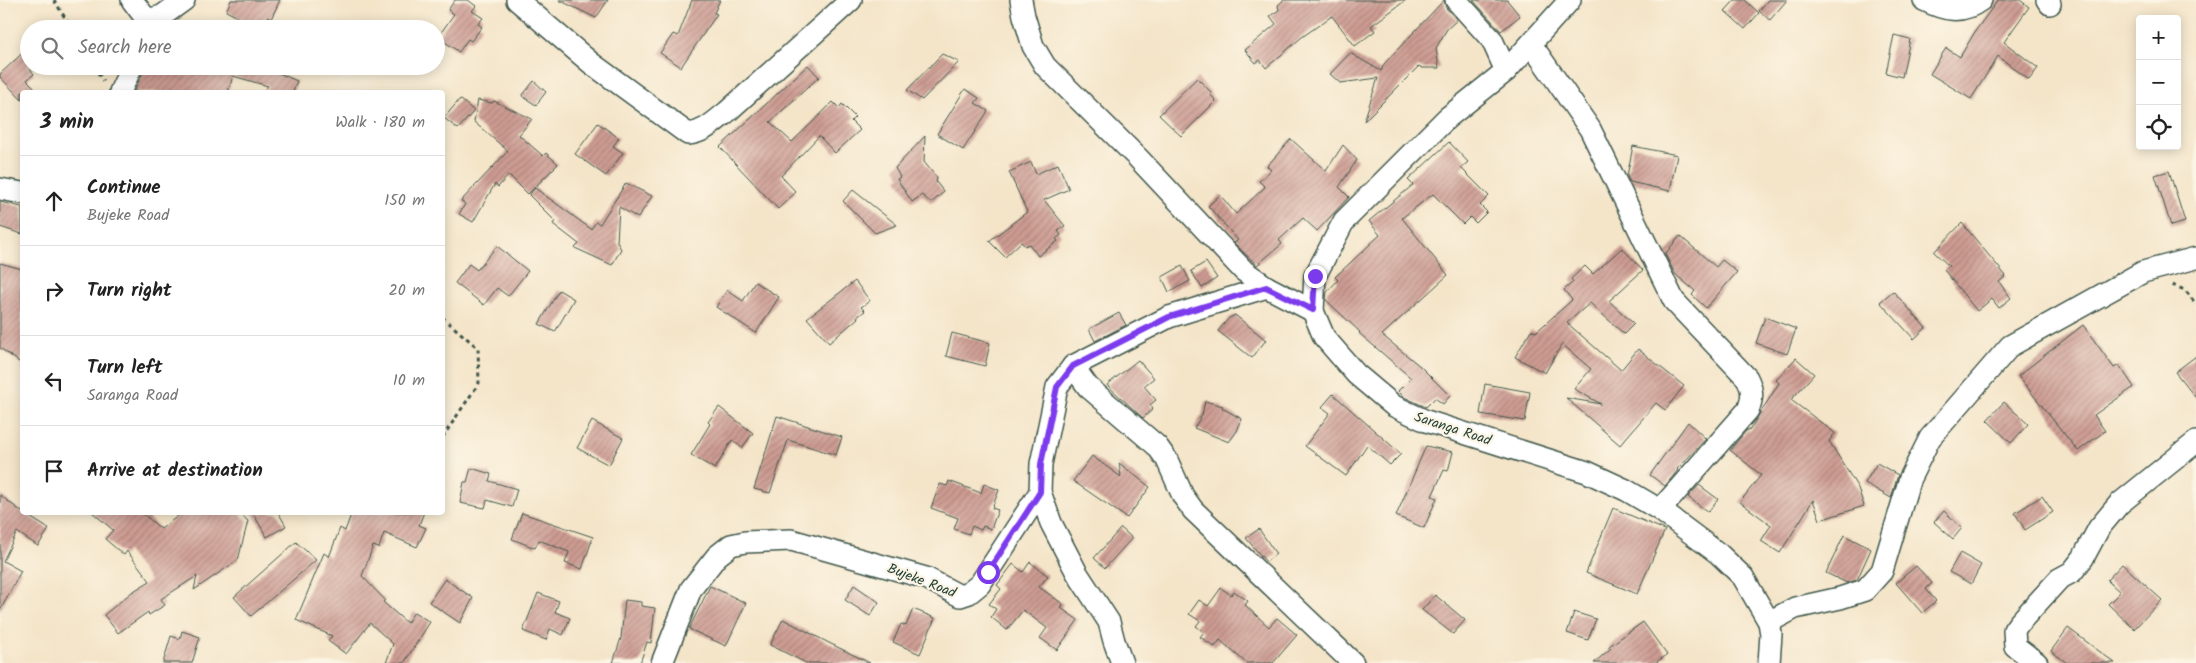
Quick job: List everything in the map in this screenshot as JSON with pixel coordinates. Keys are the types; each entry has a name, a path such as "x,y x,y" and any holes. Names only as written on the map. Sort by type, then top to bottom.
{"street":[{"path":"132,0 143,20"},
{"path":"155,20 184,0"},
{"path":"517,0 591,63 688,134 696,134 727,112 851,0"},
{"path":"1021,0 1033,46 1045,66 1138,158 1244,271 1266,287 1313,310"},
{"path":"1456,0 1492,40 1506,71"},
{"name":"Saranga Road","path":"1570,0 1506,71 1447,118 1344,221 1315,276 1313,310 1324,337 1356,374 1394,406 1426,422 1587,472 1626,490 1660,510 1719,554 1744,577 1769,622 1771,634 1769,663"},
{"path":"1924,0 1943,9 1962,9 1981,0"},
{"path":"1531,44 1590,129 1674,301 1747,378 1751,386 1751,402 1748,410 1660,510"},
{"path":"121,90 128,75"},
{"path":"0,189 20,193"},
{"path":"1769,622 1795,608 1840,598 1865,590 1882,571 1910,478 1930,438 2010,346 2143,272 2196,258"},
{"path":"1122,663 1109,622 1077,573 1051,523 1040,492 1041,464 1057,387 1073,366 1169,317 1266,287"},
{"path":"1073,366 1088,387 1157,446 1168,460 1183,496 1193,510 1353,663"},
{"path":"2038,663 2015,646 2014,630 2059,579 2072,572 2084,558 2099,528 2119,504 2196,442"},
{"name":"Bujeke Road","path":"662,663 691,589 717,556 731,545 769,539 791,540 926,578 960,596 969,593 980,584 1040,492"}],"path":[{"path":"54,0 66,20"},
{"path":"445,320 478,348 479,383 445,434"}],"building":[{"path":"231,0 280,0 271,19 267,17 266,20 244,20 226,11"},
{"path":"455,0 468,0 476,6 472,11 483,18 478,24 482,27 471,41 468,39 459,52 445,42 445,27 454,14 448,10"},
{"path":"559,0 608,0 596,18"},
{"path":"692,0 720,0 714,13 717,14 681,67 660,53 673,34 678,36"},
{"path":"1284,0 1406,0 1371,26 1375,31 1355,46 1332,16 1302,37 1266,68 1260,60 1256,63 1245,50 1276,24 1270,16 1279,10 1278,5"},
{"path":"1444,0 1446,8 1457,20 1447,29 1436,48 1439,68 1422,68 1419,66 1364,121 1378,78 1340,83 1330,74 1350,53 1381,71 1384,64"},
{"path":"1473,0 1507,0 1520,16 1501,31"},
{"path":"1735,0 1745,0 1759,13 1745,29 1725,11"},
{"path":"1768,0 1787,0 1770,20 1759,11"},
{"path":"1998,0 2020,0 2029,7 2004,42 2038,68 2029,80 1998,56 1971,99 1930,74 1946,48 1960,57 1976,30"},
{"path":"1894,35 1910,39 1902,77 1886,73"},
{"path":"942,54 959,62 922,100 907,90"},
{"path":"20,55 20,75 33,75 27,80 35,88 32,90 20,90 20,98 0,77 0,74"},
{"path":"808,65 819,77 770,122 792,142 833,102 839,108 842,104 855,117 851,121 860,130 835,153 819,136 781,176 796,192 778,209 720,147"},
{"path":"142,75 283,75 297,81 294,90 264,90 268,86 233,76 229,90 135,90"},
{"path":"1197,78 1211,92 1210,94 1216,101 1181,136 1159,115"},
{"path":"534,81 546,92 536,105 522,96"},
{"path":"965,89 979,98 975,103 988,111 963,150 937,134"},
{"path":"460,99 474,111 458,129 445,117"},
{"path":"478,100 492,103 494,101 532,119 519,135 543,156 546,153 558,164 528,194 509,175 498,187 495,184 473,222 459,214 465,204 461,201 508,151 474,122"},
{"path":"598,123 619,138 613,146 623,153 606,176 575,154"},
{"path":"925,136 924,162 937,178 936,182 944,192 931,203 922,195 912,202 897,179 900,177 895,168"},
{"path":"1291,139 1326,171 1343,145 1357,160 1339,187 1349,197 1317,231 1303,218 1279,240 1282,244 1257,265 1234,243 1238,240 1208,206 1220,195 1236,214 1265,187 1259,181 1271,170 1267,166"},
{"path":"1449,142 1468,162 1461,168 1489,196 1480,205 1487,212 1476,223 1470,217 1463,224 1433,194 1402,218 1448,275 1382,335 1421,367 1450,396 1443,404 1435,398 1426,407 1404,397 1398,391 1411,378 1359,333 1326,300 1327,292 1338,280 1335,277 1380,235 1369,221 1413,185 1408,180"},
{"path":"1633,146 1677,155 1670,191 1630,182 1627,176"},
{"path":"1031,162 1036,174 1058,164 1069,189 1044,200 1065,226 1058,231 1061,235 1056,239 1058,241 1038,256 1029,244 1025,246 1021,242 1005,257 989,241 1027,212 1009,172"},
{"path":"2169,171 2185,222 2171,226 2155,175"},
{"path":"626,183 652,196 638,218 619,207 617,242 621,249 612,265 575,248 579,244 553,224 555,221 529,195 535,188 591,229 596,222 600,224"},
{"path":"853,190 897,225 875,233 843,201"},
{"path":"0,202 20,207 20,233 0,227"},
{"path":"1962,223 2006,276 1999,282 2011,298 1999,308 1992,299 1977,311 1944,270 1949,266 1934,252"},
{"path":"1680,236 1716,267 1722,260 1737,272 1706,308 1692,295 1695,291 1675,274 1665,254"},
{"path":"497,246 528,271 508,296 497,288 484,305 455,283 469,264 477,270"},
{"path":"1622,248 1643,270 1609,301 1634,324 1624,334 1590,303 1567,323 1621,370 1638,349 1684,386 1665,410 1656,403 1620,445 1566,398 1601,404 1574,389 1591,369 1562,344 1545,373 1515,357 1531,330 1536,332 1572,300 1564,290 1573,282 1571,279 1585,266 1593,274"},
{"path":"1206,262 1217,278 1202,288 1191,271"},
{"path":"0,263 20,268 20,363 0,348"},
{"path":"1182,266 1190,281 1169,292 1162,277"},
{"path":"855,281 870,301 861,307 865,311 829,343 807,318"},
{"path":"755,282 779,297 756,333 716,307 727,290 743,301"},
{"path":"559,290 574,299 555,332 539,324"},
{"path":"1893,291 1926,328 1914,339 1880,302"},
{"path":"1119,313 1126,325 1095,341 1089,329"},
{"path":"1235,315 1266,340 1252,358 1218,331 1229,318"},
{"path":"1765,317 1796,329 1787,354 1756,343"},
{"path":"2083,325 2114,368 2119,365 2134,387 2094,415 2105,431 2078,451 2018,376"},
{"path":"952,333 990,343 985,366 946,356"},
{"path":"2196,356 2196,398 2175,372"},
{"path":"1796,358 1814,374 1791,400 1835,433 1829,441 1858,488 1864,506 1820,520 1813,500 1780,553 1761,541 1771,525 1740,502 1761,475 1730,450 1747,430 1749,431 1779,383 1776,380"},
{"path":"1138,360 1154,378 1144,386 1156,400 1150,405 1153,409 1143,418 1107,385"},
{"path":"1485,384 1530,392 1525,421 1480,414"},
{"path":"1333,394 1401,454 1390,465 1367,445 1346,476 1305,446 1330,413 1322,407"},
{"path":"1205,401 1223,406 1222,408 1242,419 1237,431 1229,442 1194,428 1202,415"},
{"path":"2004,402 2028,424 2011,443 1987,420"},
{"path":"719,407 753,433 742,448 732,440 715,469 691,455 710,424 708,422"},
{"path":"777,416 842,437 836,455 788,440 770,493 754,489"},
{"path":"592,421 623,438 609,465 577,448"},
{"path":"1688,422 1706,439 1677,469 1665,486 1650,475"},
{"path":"1426,446 1453,452 1448,471 1444,470 1432,496 1437,498 1424,528 1396,516"},
{"path":"1092,456 1121,477 1119,463 1150,487 1127,518 1073,481"},
{"path":"1877,463 1898,475 1891,498 1865,483"},
{"path":"471,468 491,474 489,481 517,489 512,507 487,500 485,508 460,503 464,482 467,482"},
{"path":"949,481 981,493 984,484 999,490 992,508 998,510 991,529 983,526 981,530 972,526 969,534 954,529 958,518 931,508 940,484 947,486"},
{"path":"1699,485 1718,499 1708,512 1688,497"},
{"path":"0,495 20,510 20,515 27,515 49,529 38,546 17,532 3,561 21,571 0,611"},
{"path":"2042,496 2053,512 2025,530 2015,513"},
{"path":"1613,508 1665,530 1637,594 1586,573"},
{"path":"1944,511 1962,528 1953,539 1934,522"},
{"path":"522,513 593,537 582,569 565,563 569,552 539,540 535,548 512,539"},
{"path":"96,515 145,515 161,529 179,515 241,515 248,521 238,560 194,590 197,576 161,599 165,605 149,615 148,612 118,633 104,615 132,592 150,581 127,551 124,555 105,539 113,530"},
{"path":"254,515 280,515 286,526 267,537"},
{"path":"351,515 423,515 419,525 426,528 417,547 384,533 379,548 373,546 362,576 385,600 383,602 407,623 414,612 430,622 404,663 386,663 393,644 370,623 346,654 328,641 332,636 296,620 324,553 329,557 340,528 345,531"},
{"path":"1121,528 1132,538 1105,568 1094,558"},
{"path":"1259,529 1276,554 1266,562 1246,538"},
{"path":"1844,535 1871,549 1857,580 1847,583 1826,573"},
{"path":"296,542 316,560 251,616 234,597"},
{"path":"1960,553 1981,565 1971,584 1949,572"},
{"path":"1030,562 1048,576 1039,587 1063,604 1061,608 1078,620 1057,650 1040,638 1047,628 1023,610 1007,630 991,617 996,609 989,604 1001,589 997,585 1013,564 1023,572"},
{"path":"2122,564 2162,600 2134,629 2108,604 2120,592 2107,580"},
{"path":"1916,566 1932,583 1926,589 1936,601 1922,613 1896,583"},
{"path":"445,579 473,598 460,623 429,602"},
{"path":"854,585 879,602 870,616 845,600"},
{"path":"710,586 746,603 726,646 689,629"},
{"path":"1221,588 1231,595 1234,591 1248,601 1245,605 1269,627 1277,618 1297,635 1273,663 1246,663 1220,640 1215,647 1200,637 1204,632 1196,626 1200,621 1189,614 1199,600 1208,606"},
{"path":"538,593 559,601 555,612 570,618 563,635 550,629 546,640 523,631"},
{"path":"1435,595 1465,620 1453,634 1422,610"},
{"path":"625,600 641,602 641,606 655,608 651,643 647,642 640,663 613,663 621,638"},
{"path":"913,609 935,618 920,654 893,642 901,624 906,626"},
{"path":"1574,612 1596,619 1588,640 1567,633"},
{"path":"783,619 870,663 806,663 770,645"},
{"path":"1643,622 1667,655 1655,663 1594,663 1611,648 1608,647"},
{"path":"2068,628 2115,663 2067,663 2051,651"},
{"path":"182,631 200,637 192,663 163,663 171,636 180,639"}],"route":[{"path":"988,572 1040,492 1041,464 1057,387 1073,366 1169,317 1266,287 1313,310 1315,276"}]}
